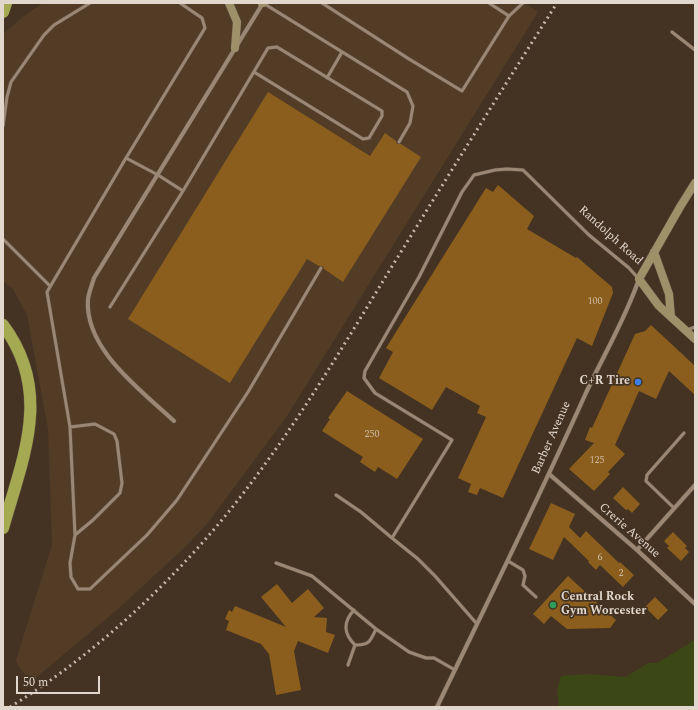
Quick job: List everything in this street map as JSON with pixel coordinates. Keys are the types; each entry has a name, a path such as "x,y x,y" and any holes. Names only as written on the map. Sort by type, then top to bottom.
{"highway":[{"path":"3,12 6,3"},
{"path":"3,325 16,344 24,365 30,386 31,413 28,438 3,528"}],"street":[{"path":"229,3 237,22 235,48"},
{"path":"174,421 113,364 96,340 89,316 88,298 94,278 263,3"},
{"name":"Barber Avenue","path":"437,707 508,561 600,362 630,305 639,280 695,183"},
{"path":"654,252 669,294 671,317"},
{"name":"Randolph Road","path":"639,280 659,306 695,339"},
{"name":"Crerie Avenue","path":"549,474 637,550 695,604"},
{"path":"637,550 695,485"}],"lane":[{"path":"3,126 4,108 11,82 44,35 54,25 90,3"},
{"path":"180,3 202,18 205,28 47,292 70,427 75,535 70,563 71,577 78,589 90,589 147,535 177,500 248,392 321,268"},
{"path":"263,3 407,92 413,106 410,123 399,142"},
{"path":"322,3 462,91 508,17 523,3"},
{"path":"489,3 509,16 508,17"},
{"path":"672,32 695,50"},
{"path":"110,307 183,191 268,48 277,47 382,111 382,116 369,138 364,139 254,72"},
{"path":"327,78 342,52"},
{"path":"126,158 158,175 183,191"},
{"name":"Randolph Road","path":"392,538 452,440 375,393 364,378 365,371 419,278 462,192 474,175 507,168 522,170 589,235 629,268 639,280"},
{"path":"3,239 50,286"},
{"path":"685,330 695,327"},
{"path":"70,427 95,424 114,434 118,441 122,483 120,493 93,520 75,535"},
{"path":"674,508 646,481 646,478 684,433"},
{"path":"336,495 361,512 429,570 477,624"},
{"path":"508,561 523,570 525,576 523,585 536,597"},
{"path":"276,562 312,576 376,629 409,652 426,658 434,658 455,670"},
{"path":"354,610 348,616 346,626 348,638 355,645 364,645 370,641 376,629"},
{"path":"348,665 355,645"}],"shaded area":[{"path":"43,3 525,3 538,12 287,416 207,524 182,550 118,609 31,682 18,666 16,660 52,545 48,429 27,315 13,289 3,281 3,34 25,15"}],"green space":[{"path":"695,640 695,707 559,707 557,691 561,676 585,674 626,677 648,663 657,663"}],"building":[{"path":"268,92 370,156 385,133 396,141 397,144 401,144 421,157 343,282 324,269 323,266 319,266 307,259 230,383 128,319"},
{"path":"498,185 534,216 527,229 576,258 577,257 612,287 613,293 592,346 577,338 503,498 480,488 477,495 468,492 471,484 458,478 486,417 477,413 480,406 446,387 432,410 379,378 393,352 386,348 486,188 493,192"},
{"name":"C+R Tire","path":"651,325 695,366 695,395 669,371 656,399 639,391 615,445 625,454 608,472 610,474 594,491 569,469 594,443 585,440 590,427 592,428 635,334 645,331"},
{"path":"347,391 423,439 397,479 378,467 375,472 360,462 363,457 322,431 330,419 328,418"},
{"path":"623,487 640,504 632,513 628,509 626,510 613,498"},
{"path":"551,503 575,514 569,527 580,538 586,531 619,563 620,562 634,575 623,587 600,565 596,570 588,562 589,561 564,537 553,560 529,549"},
{"path":"673,532 687,546 685,548 689,552 681,561 667,548 669,546 664,541"},
{"path":"568,576 616,620 610,628 567,629 551,616 544,624 533,614"},
{"path":"277,584 292,603 308,589 324,608 314,617 327,618 326,632 335,635 328,653 298,641 294,651 301,690 276,695 269,654 261,644 226,630 229,621 225,619 229,610 232,612 235,606 286,627 261,597"},
{"path":"655,597 668,610 658,620 645,607"}],"railway":[{"path":"10,707 72,665 102,641 159,589 211,533 256,477 297,419 557,3"}],"place":[{"name":"C+R Tire","path":"638,382"},
{"name":"Central Rock Gym Worcester","path":"553,605"}]}
